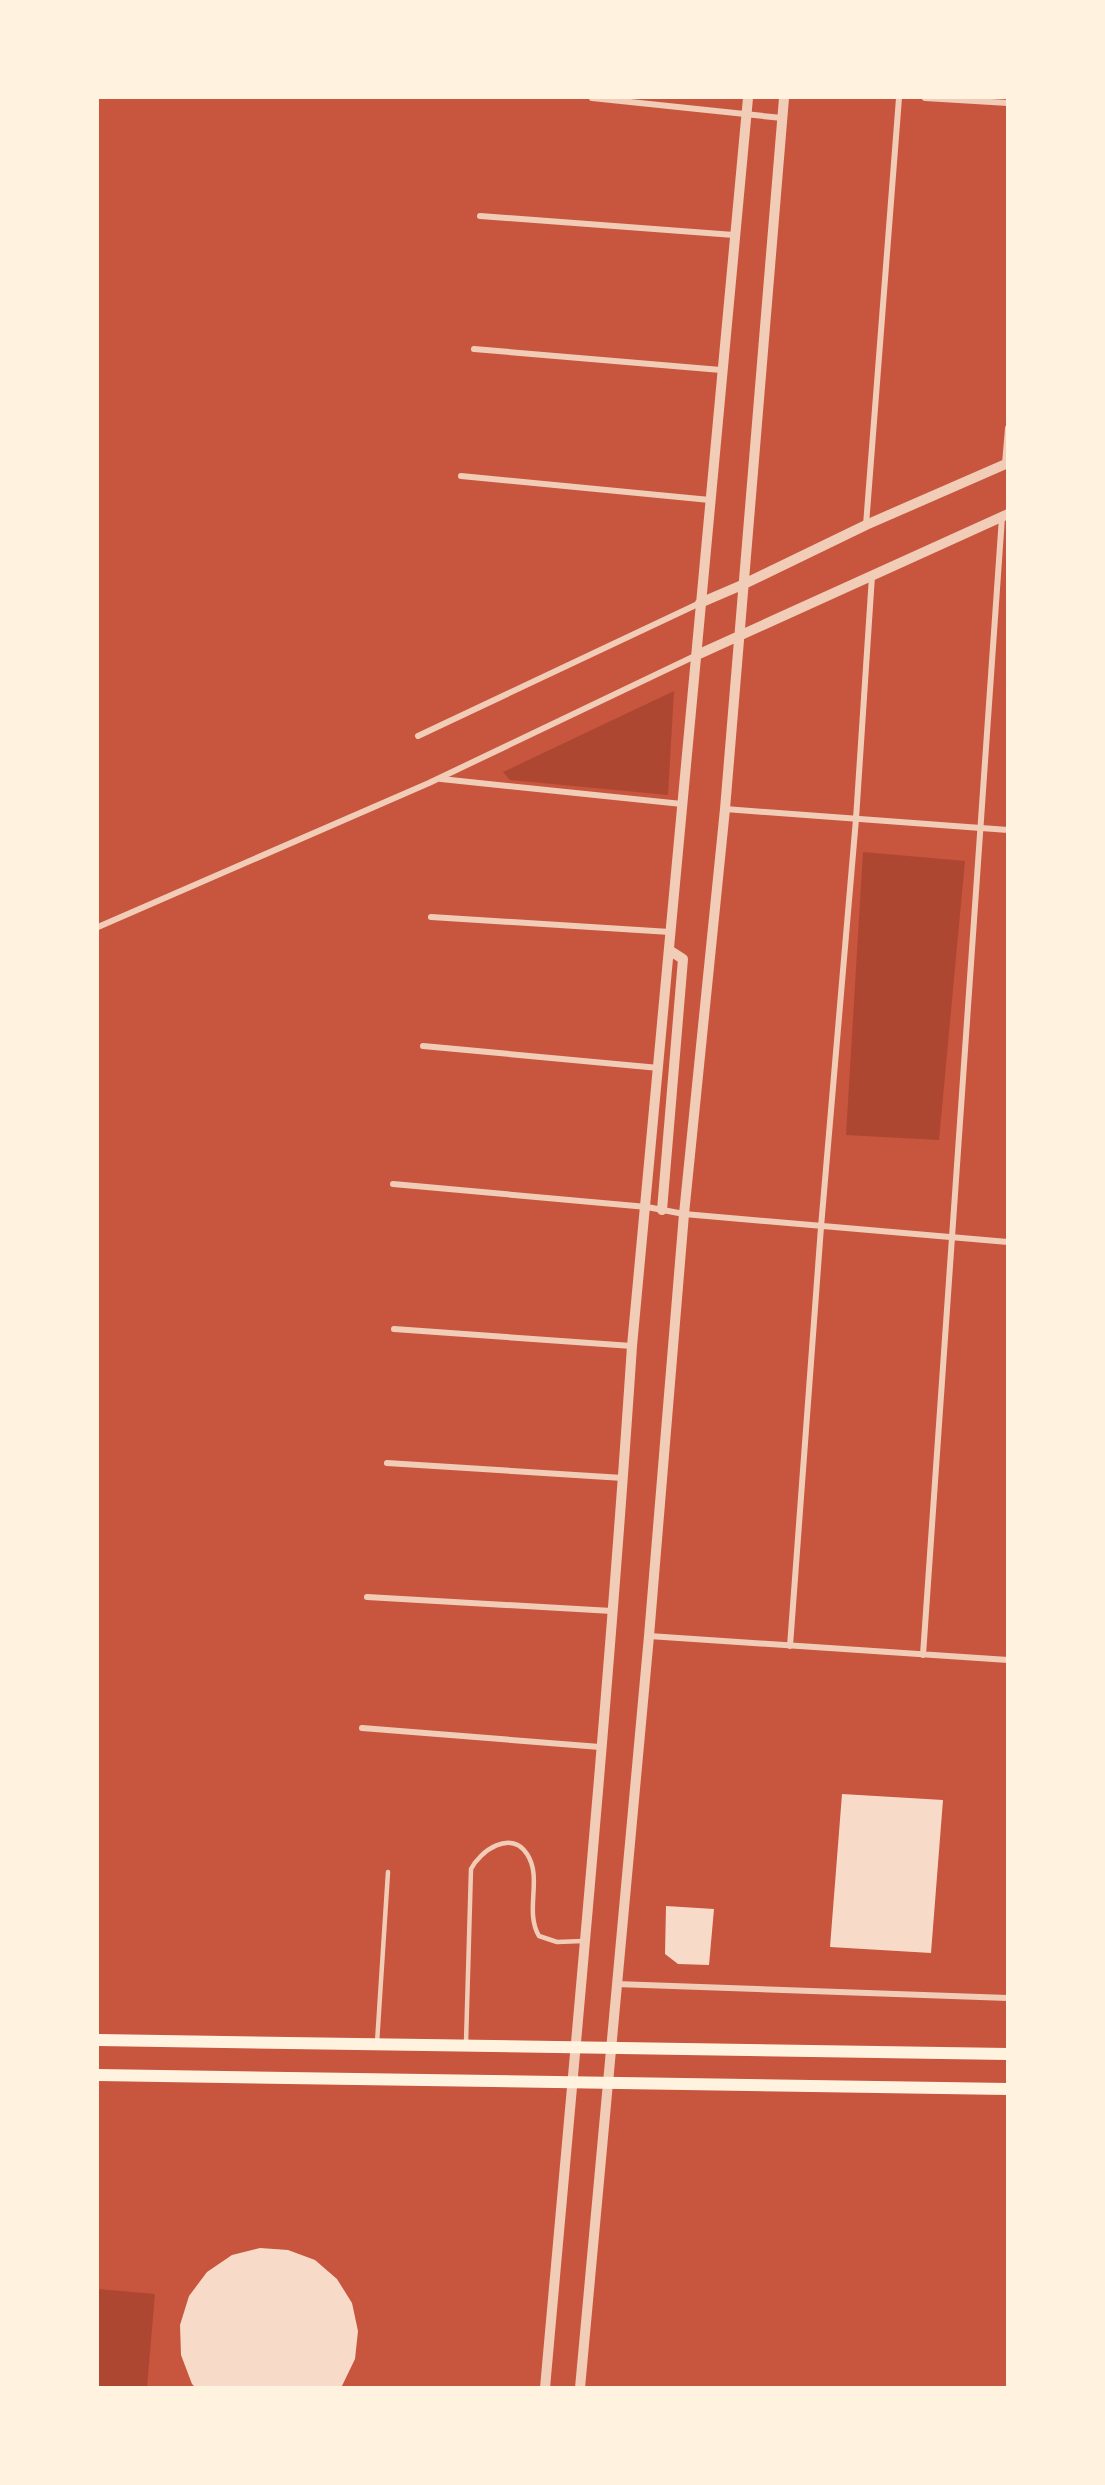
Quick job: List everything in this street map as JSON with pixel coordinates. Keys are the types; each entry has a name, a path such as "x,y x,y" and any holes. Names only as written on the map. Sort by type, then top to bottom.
{"main road":[{"path":"98,2040 1008,2054"},
{"path":"98,2075 1008,2089"}],"street":[{"path":"592,98 782,118"},
{"path":"545,2388 624,1478 632,1346 647,1207 670,932 748,98"},
{"path":"580,2388 649,1636 684,1214 725,809 784,98"},
{"path":"866,525 899,98"},
{"path":"925,98 1008,103"},
{"path":"480,216 734,235"},
{"path":"474,350 722,370"},
{"path":"418,736 866,525 1006,463 1008,429"},
{"path":"461,476 710,500"},
{"path":"98,927 439,779 697,655 1005,515 980,828 923,1655"},
{"path":"790,1646 821,1227 856,819 872,574"},
{"path":"439,779 682,804"},
{"path":"725,809 1008,830"},
{"path":"431,917 670,932"},
{"path":"662,1210 683,959 669,950"},
{"path":"423,1046 659,1068"},
{"path":"393,1184 647,1207 684,1214 821,1227 1008,1242"},
{"path":"394,1329 632,1346"},
{"path":"387,1463 624,1478"},
{"path":"367,1597 612,1611"},
{"path":"649,1636 1008,1660"},
{"path":"362,1728 600,1747"},
{"path":"616,1984 1008,1998"}],"lane":[{"path":"466,2046 471,1869 484,1851 504,1844 516,1845 526,1851 532,1862 532,1920 539,1936 556,1942 584,1941"},
{"path":"377,2045 388,1872"}],"shaded area":[{"path":"674,691 668,795 510,780 503,772"},
{"path":"863,852 965,861 939,1140 846,1135"},
{"path":"98,2289 155,2294 147,2387 98,2387"}],"building":[{"path":"842,1794 943,1800 931,1953 830,1947"},
{"path":"666,1906 714,1909 709,1965 678,1964 665,1954"},
{"path":"260,2248 288,2250 315,2260 337,2279 352,2303 358,2331 355,2359 341,2388 196,2388 192,2384 181,2355 180,2325 189,2296 207,2272 232,2255"}]}
